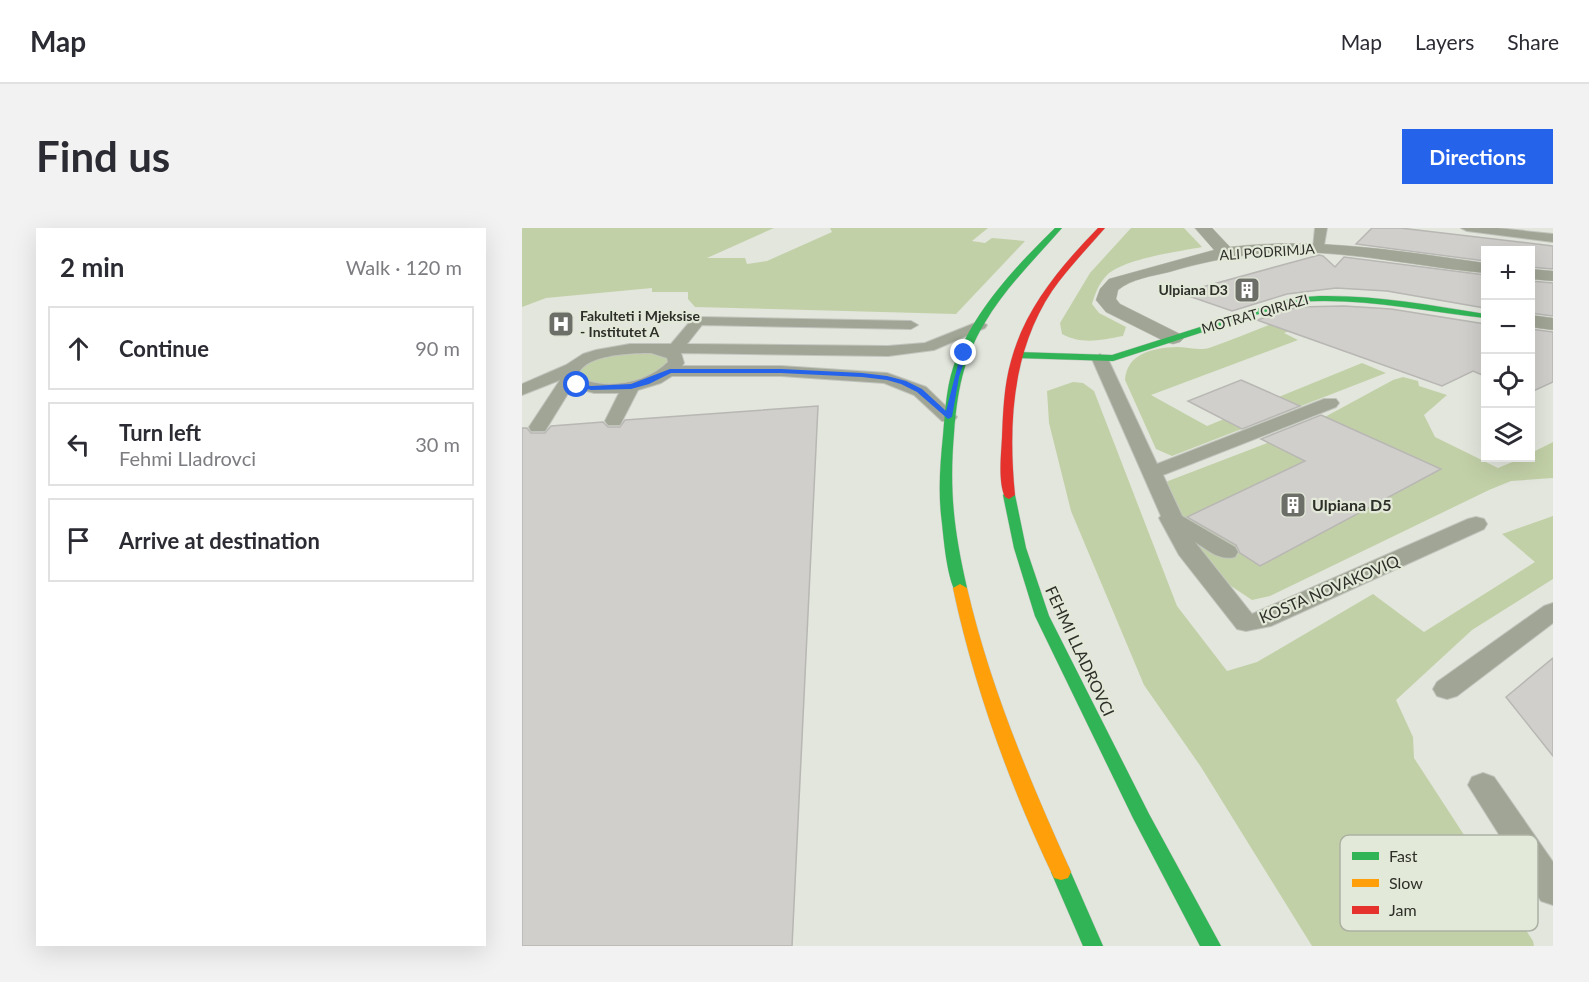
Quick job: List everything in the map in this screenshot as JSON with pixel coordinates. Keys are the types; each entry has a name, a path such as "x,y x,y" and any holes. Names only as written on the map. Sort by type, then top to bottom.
{"main road":[{"path":"1059,228 1032,255 980,325 961,362 948,417 944,490 958,583 975,646 1024,783 1093,946"},
{"name":"FEHMI LLADROVCI","path":"1102,228 1076,255 1055,284 1017,356 1012,379 1006,445 1009,492 1018,545 1038,607 1074,677 1114,764 1165,863 1212,946"},
{"name":"MOTRAT QIRIAZI","path":"1017,356 1100,359 1124,355 1311,297 1354,299 1481,315"}],"street":[{"path":"1203,228 1226,253"},
{"name":"ALI PODRIMJA","path":"1173,338 1113,308 1106,300 1107,291 1123,279 1226,253 1318,248 1481,268"},
{"path":"1535,274 1553,276"},
{"path":"1535,322 1553,324"}],"lane":[{"path":"1318,248 1321,228"},
{"path":"1467,228 1553,238"},
{"path":"570,374 577,385 591,388 631,387 646,383 672,358 698,321 911,325"},
{"path":"672,358 888,351 928,347 980,325"},
{"path":"538,427 570,374 590,357 604,352 651,348 672,358 781,371 887,378 920,391 948,417"},
{"name":"KOSTA NOVAKOVIQ","path":"1100,359 1170,518 1187,550 1246,623 1262,620 1476,524"},
{"path":"522,390 570,374"},
{"path":"614,421 631,387"},
{"path":"1150,473 1330,403"},
{"path":"1170,518 1227,552"},
{"path":"1447,689 1553,611"},
{"path":"1483,786 1516,835"},
{"path":"1538,868 1553,891"}],"green space":[{"path":"522,228 774,228 707,258 745,258 747,264 767,261 832,232 830,228 988,228 972,241 985,243 992,238 1025,241 956,314 695,307 688,299 688,292 652,292 652,288 546,298 522,307"},
{"path":"1131,228 1184,228 1202,247 1126,264 1104,278 1092,304 1099,313 1126,327 1123,336 1084,341 1062,334 1060,323 1090,273"},
{"path":"1287,318 1305,325 1284,333 1298,340 1151,395 1207,426 1362,363 1386,373 1172,456 1156,449 1125,380 1127,371 1136,358 1159,349 1209,348"},
{"path":"630,350 659,354 667,359 669,364 645,380 616,385 589,384 576,376 577,371 591,360"},
{"path":"1403,377 1418,381 1419,386 1447,395 1424,415 1435,437 1481,460 1481,462 1498,468 1512,462 1535,462 1535,451 1553,442 1553,478 1511,481 1489,490 1270,596 1252,600 1228,584 1193,539 1163,483 1299,431 1393,380"},
{"path":"1073,382 1083,383 1094,391 1177,606 1227,671 1257,662 1373,594 1424,632 1535,562 1502,534 1553,516 1553,579 1472,630 1396,700 1413,737 1414,758 1464,835 1340,835 1340,931 1526,931 1534,946 1312,946 1201,767 1144,685 1071,511 1049,423 1047,391"}],"building":[{"path":"1372,228 1400,228 1553,246 1553,269 1535,267 1535,246 1481,246 1481,260 1356,244"},
{"name":"Ulpiana D3","path":"1319,255 1335,267 1344,257 1481,274 1481,307 1387,291 1336,288 1287,294 1232,311 1180,293"},
{"path":"1535,281 1553,283 1553,316 1535,314"},
{"path":"1344,306 1391,309 1481,323 1481,374 1473,371 1442,386 1257,320 1297,307"},
{"path":"1535,330 1553,332 1553,382 1535,390"},
{"path":"1241,380 1300,406 1242,429 1188,401"},
{"path":"818,406 792,946 522,946 522,428 527,428 531,433 545,433 551,426 603,422 608,427 620,427 625,420"},
{"name":"Ulpiana D5","path":"1321,415 1441,469 1260,566 1240,553 1236,545 1187,517 1305,461 1261,439"},
{"path":"1553,658 1553,756 1506,697"}],"traffic: fast":[{"path":"960,588 945,499 945,463 956,375 969,342 991,306 1030,257 1059,228"},
{"path":"1017,355 1113,358 1295,300 1367,299 1481,315"},
{"path":"1009,495 1020,548 1042,616 1142,818 1211,946"},
{"path":"1061,872 1093,946"}],"traffic: slow":[{"path":"960,588 968,625 990,697 1016,768 1061,872"}],"traffic: jam":[{"path":"1009,495 1008,422 1015,362 1021,343 1038,307 1050,289 1102,228"}],"place":[{"name":"Ulpiana D3","path":"1247,290"},
{"name":"Fakulteti i Mjeksise - Institutet A","path":"561,324"},
{"name":"Ulpiana D5","path":"1293,505"}],"route":[{"path":"577,385 610,389 631,387 646,383 670,371 781,371 862,375 887,378 920,391 948,417 956,377 964,353"}]}
